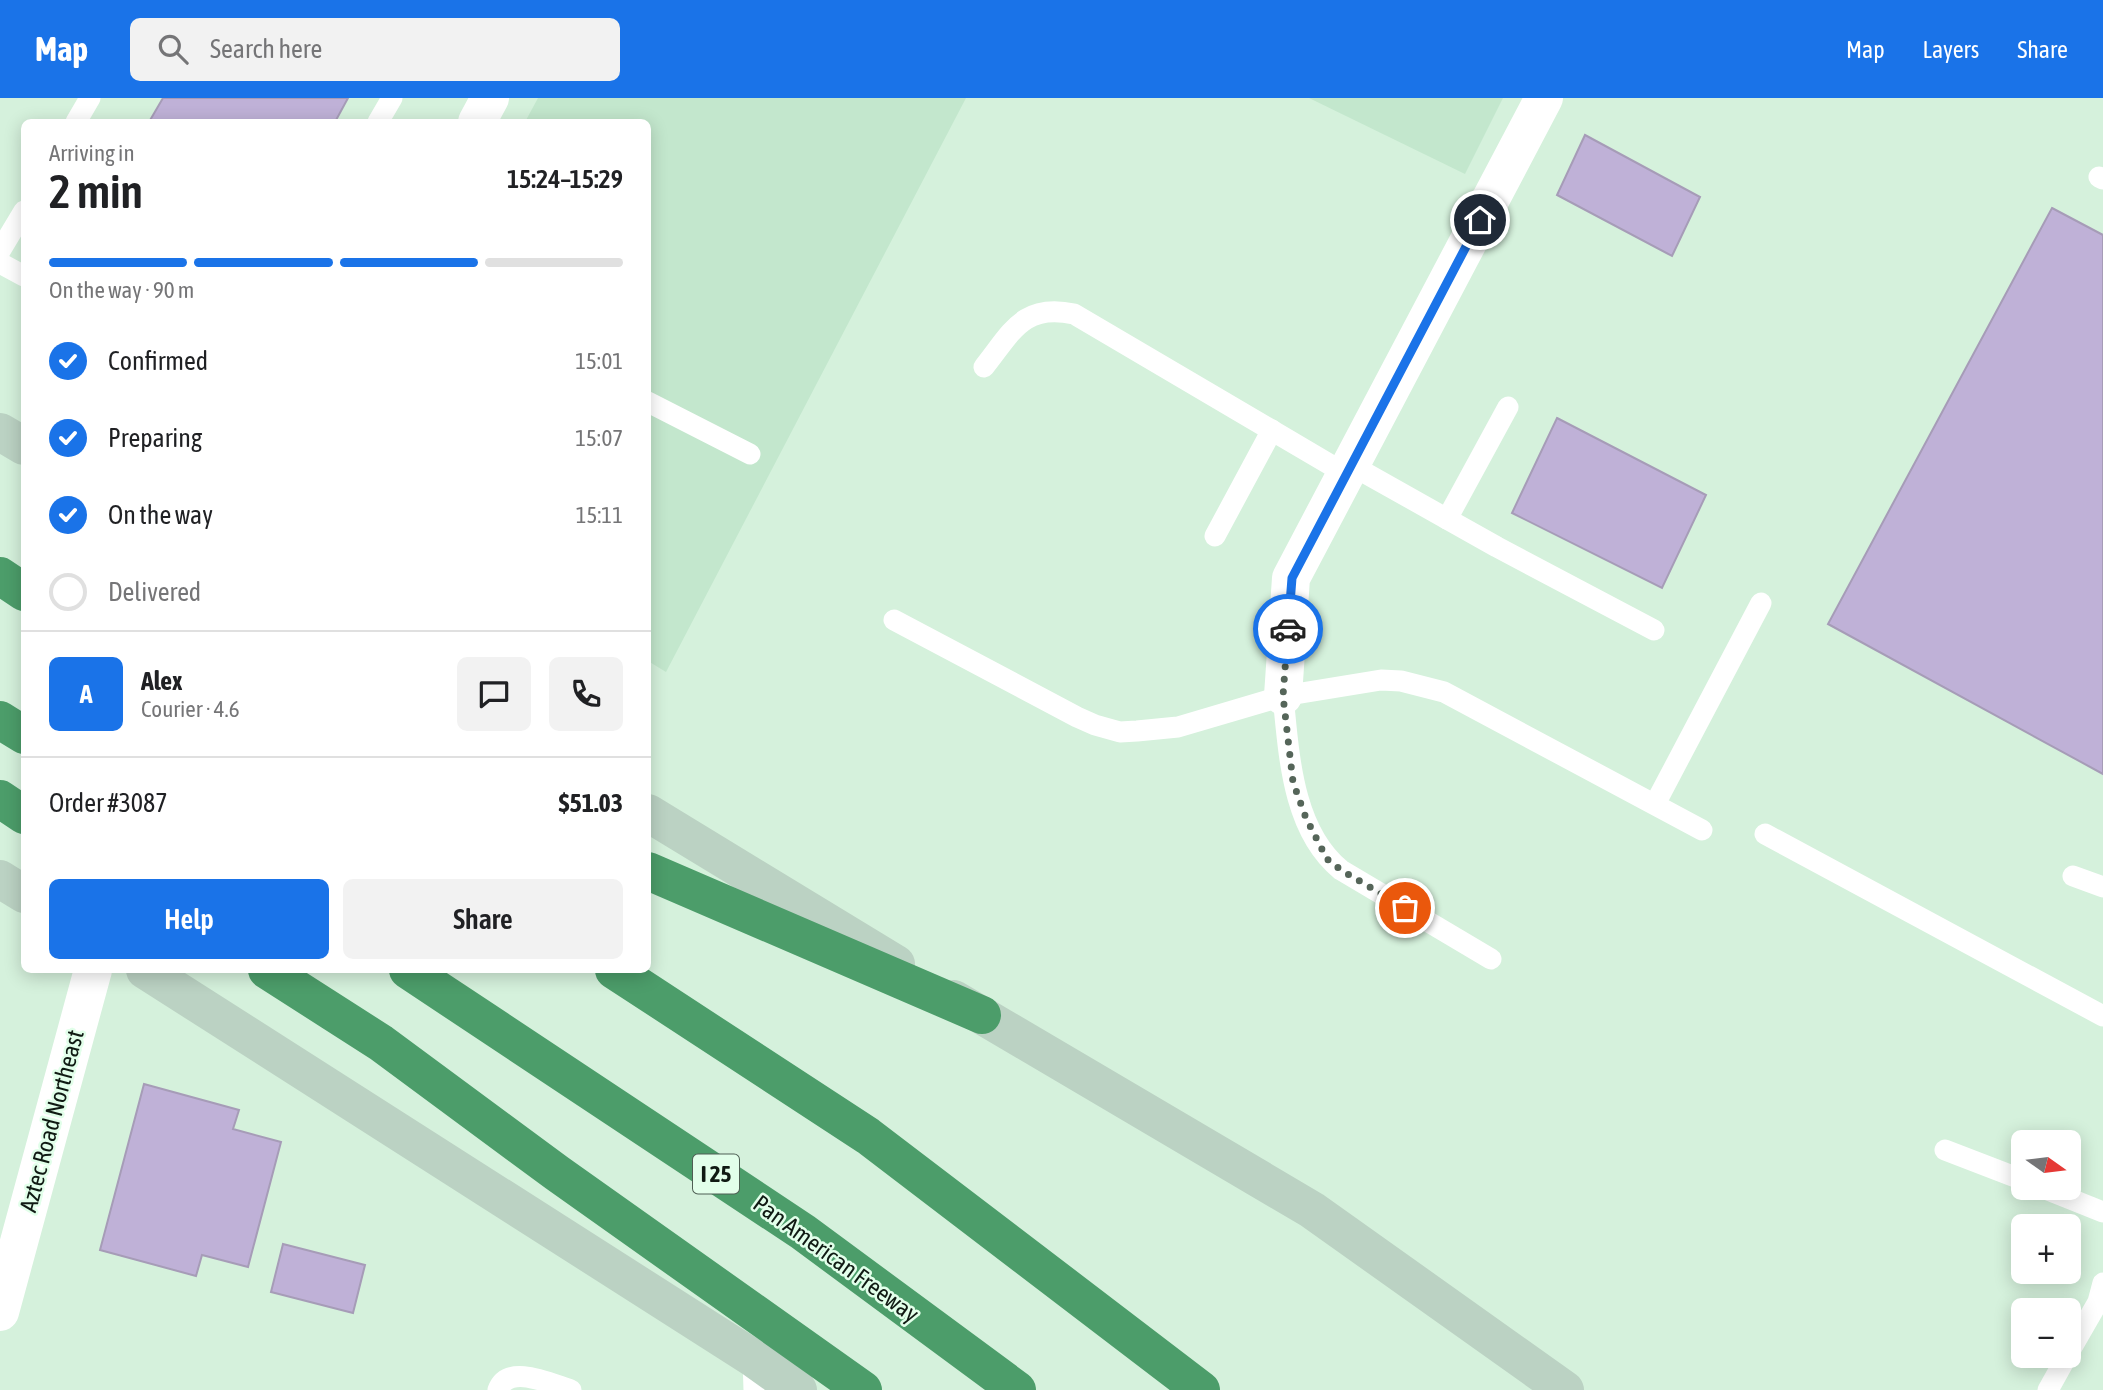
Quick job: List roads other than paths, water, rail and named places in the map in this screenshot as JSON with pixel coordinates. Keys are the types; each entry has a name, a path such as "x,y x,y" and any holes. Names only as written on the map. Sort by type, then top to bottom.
{"highway":[{"path":"0,564 21,574"},
{"path":"0,576 21,590"},
{"path":"0,720 21,733"},
{"path":"0,799 21,813"},
{"path":"651,872 982,1015"},
{"path":"272,973 381,1043 557,1173 863,1390"},
{"name":"Pan American Freeway","path":"413,973 803,1232 1017,1390"},
{"path":"619,973 868,1136 1201,1390"}],"main road":[{"path":"0,432 21,444"},
{"path":"651,815 1312,1210 1565,1390"},
{"path":"0,879 21,892"},
{"path":"150,973 753,1374 798,1390"}],"street":[{"path":"479,119 491,98"},
{"path":"1283,696 1292,578 1544,98"},
{"name":"Aztec Road Northeast","path":"0,1312 92,973"}],"lane":[{"path":"78,119 90,98"},
{"path":"380,119 392,98"},
{"path":"0,251 21,216"},
{"path":"0,263 21,274"},
{"path":"985,367 1027,317 1039,312 1059,311 1074,314 1272,430 1447,519 1654,630"},
{"path":"651,404 750,454"},
{"path":"1447,519 1508,407"},
{"path":"1215,536 1272,430"},
{"path":"1655,804 1760,603"},
{"path":"894,620 1077,717 1120,732 1178,727 1283,696 1381,680 1401,681 1432,688 1702,830"},
{"path":"1283,696 1293,782 1306,818 1327,859 1341,870 1491,959"},
{"path":"1765,834 2103,1016"},
{"path":"2073,876 2103,887"},
{"path":"1945,1150 2011,1175"},
{"path":"2073,1200 2103,1212"},
{"path":"2081,1332 2098,1302 2103,1283"},
{"path":"2048,1390 2061,1368"},
{"path":"498,1390 500,1383 512,1377 523,1376 571,1390"}]}
